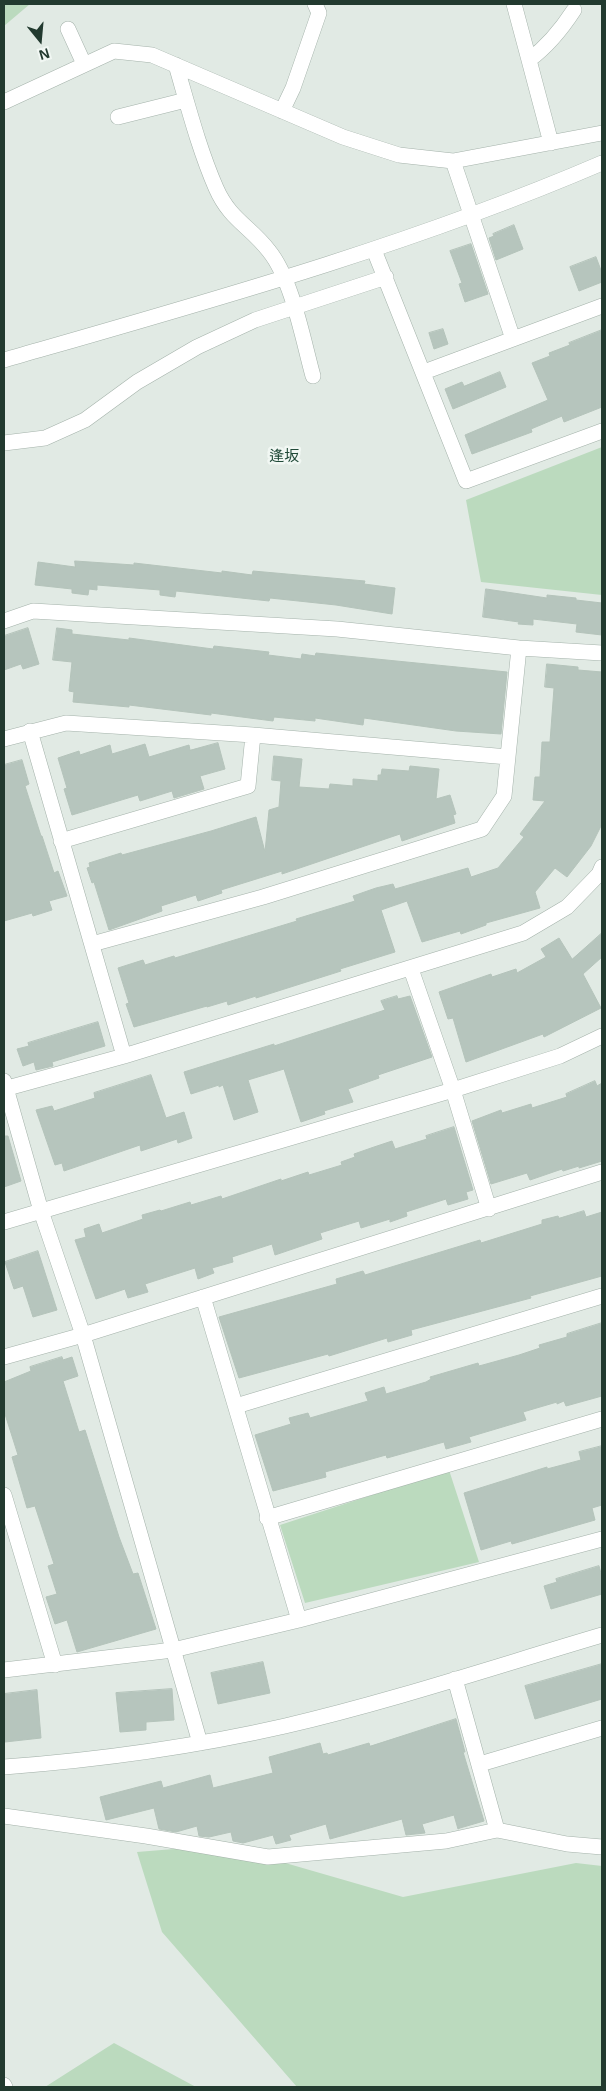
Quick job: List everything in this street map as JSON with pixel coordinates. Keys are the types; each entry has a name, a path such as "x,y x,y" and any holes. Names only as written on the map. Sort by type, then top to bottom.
{"street":[{"path":"282,111 293,88 319,13 315,4"},
{"path":"514,4 551,143"},
{"path":"529,60 543,50 558,34 574,10"},
{"path":"68,29 84,64"},
{"path":"4,102 114,51 152,55 343,137 399,155 453,160 602,133"},
{"path":"176,65 216,188 229,212 269,251 286,279 313,376"},
{"path":"118,117 186,100"},
{"path":"453,160 513,339"},
{"path":"4,360 286,279 471,215 602,163"},
{"path":"374,250 466,481 602,431"},
{"path":"4,443 45,438 85,420 137,382 197,347 256,320 386,277"},
{"path":"424,372 602,306"},
{"path":"4,621 33,611 337,629 519,648 602,653"},
{"path":"92,944 263,897 482,829 504,796 519,648"},
{"path":"4,739 66,723 253,735 508,757"},
{"path":"30,732 124,1056"},
{"path":"61,841 248,786 253,735"},
{"path":"200,1743 84,1335 41,1211 4,1086 124,1056 523,933 567,907 599,874 602,867"},
{"path":"411,969 453,1090 489,1209"},
{"path":"4,1222 453,1090 560,1056 602,1036"},
{"path":"4,1357 84,1335 602,1172"},
{"path":"236,1406 602,1296"},
{"path":"203,1298 236,1406 267,1518 299,1620"},
{"path":"267,1518 602,1419"},
{"path":"4,1495 55,1665"},
{"path":"4,1670 174,1650 299,1620 602,1539"},
{"path":"4,1767 126,1754 200,1743 302,1722 602,1635"},
{"path":"455,1679 497,1830"},
{"path":"480,1764 602,1728"},
{"path":"4,1816 146,1836 268,1857 446,1841 497,1830 567,1844 602,1847"}],"green space":[{"path":"4,4 30,4 4,26"},
{"path":"602,447 602,595 481,582 466,500"},
{"path":"449,1470 479,1562 305,1603 280,1525"},
{"path":"223,1845 403,1897 576,1863 602,1866 602,2087 297,2087 162,1932 137,1852"},
{"path":"114,2043 196,2087 45,2087"}],"building":[{"path":"514,225 523,249 496,260 489,238 494,236 493,234"},
{"path":"471,244 488,294 465,302 459,284 462,283 450,251"},
{"path":"596,257 602,273 602,282 579,291 570,267"},
{"path":"443,329 448,344 434,349 429,333"},
{"path":"602,330 602,407 564,422 562,416 531,429 532,432 472,454 465,435 548,400 532,363 550,356 549,353 570,345 569,343"},
{"path":"500,372 506,387 453,409 445,389 462,382 464,386"},
{"path":"75,561 134,565 134,563 252,575 253,571 365,581 364,584 395,588 392,614 336,605 270,598 269,601 176,591 175,597 160,595 160,590 97,585 97,590 89,589 88,595 72,593 72,589 35,585 38,562 75,567"},
{"path":"486,589 547,598 547,595 576,598 576,600 602,603 602,635 576,632 577,624 533,619 533,625 518,624 519,622 483,617"},
{"path":"28,628 39,664 23,669 21,664 4,670 4,636"},
{"path":"57,628 72,630 72,634 129,640 129,638 213,649 214,646 269,652 268,655 301,659 302,654 315,656 316,653 507,672 501,734 456,731 364,718 363,725 315,718 315,721 274,717 273,721 129,705 129,707 73,702 74,692 69,691 72,662 53,660"},
{"path":"547,664 602,672 602,824 591,846 567,877 555,868 535,892 540,908 486,923 486,925 461,934 460,931 422,942 407,901 381,910 395,952 256,998 256,996 228,1005 227,1001 134,1027 126,1004 129,1003 118,968 143,960 145,965 174,956 175,958 297,921 296,919 355,901 353,896 376,888 393,884 395,889 468,868 471,877 498,868 524,837 520,834 545,801 533,800 535,777 540,777 542,742 550,742 554,688 545,687"},
{"path":"218,743 225,769 200,776 204,789 174,798 172,791 140,801 138,795 72,815 64,789 67,788 58,758 79,751 80,755 110,745 112,754 145,744 149,757 189,745 190,750"},
{"path":"274,756 302,759 299,787 329,789 330,784 353,786 353,779 378,781 378,775 381,775 382,769 409,771 410,766 439,769 436,799 450,795 456,814 453,815 455,823 402,841 400,834 282,874 282,871 221,890 222,893 198,901 196,895 161,906 162,911 109,930 94,882 92,883 87,868 90,867 89,863 121,853 122,855 211,831 256,817 265,852 269,810 279,807 281,781 272,780"},
{"path":"22,760 29,784 25,786 41,836 54,873 58,871 67,896 49,901 52,910 33,916 32,913 4,921 4,765"},
{"path":"602,933 602,957 583,974 601,1008 544,1037 543,1034 466,1062 453,1018 448,1019 439,992 491,974 492,977 516,969 517,973 546,957 541,949 559,938 572,959"},
{"path":"397,996 398,999 410,996 432,1057 378,1075 379,1078 348,1089 353,1102 324,1111 325,1114 301,1122 284,1069 248,1080 258,1112 234,1120 223,1085 191,1094 184,1072 274,1044 274,1046 385,1010 381,1001"},
{"path":"98,1022 105,1046 52,1062 53,1066 36,1070 34,1062 23,1066 17,1049 29,1046 28,1043"},
{"path":"151,1075 166,1118 184,1112 192,1138 178,1143 177,1139 141,1151 140,1145 64,1171 62,1163 55,1165 36,1110 52,1106 54,1111 95,1098 94,1093"},
{"path":"595,1081 597,1086 602,1083 602,1161 579,1168 579,1166 563,1171 562,1169 530,1180 527,1173 491,1184 472,1121 501,1110 502,1113 531,1104 532,1108 567,1097 566,1094"},
{"path":"454,1127 473,1190 466,1192 468,1199 448,1205 446,1199 406,1212 407,1216 390,1222 390,1219 361,1228 359,1221 320,1233 322,1239 275,1255 272,1244 232,1257 233,1262 212,1268 214,1273 198,1279 195,1268 145,1284 148,1292 128,1298 125,1289 96,1299 75,1240 86,1237 84,1229 99,1224 102,1233 143,1219 142,1215 190,1202 191,1205 221,1196 222,1199 308,1172 309,1175 342,1165 341,1162 355,1157 354,1154 392,1141 395,1149 427,1139 426,1136"},
{"path":"4,1136 8,1136 21,1181 4,1187"},
{"path":"584,1211 586,1217 602,1212 602,1276 530,1296 531,1298 411,1330 412,1335 388,1342 387,1338 329,1356 328,1354 239,1378 219,1317 337,1284 336,1279 363,1271 365,1275 480,1240 481,1243 542,1224 542,1220 558,1216 559,1218"},
{"path":"38,1251 57,1310 33,1317 23,1286 14,1289 5,1262"},
{"path":"602,1323 602,1396 566,1406 564,1401 557,1404 557,1402 523,1412 526,1420 469,1437 471,1442 446,1449 444,1442 387,1458 386,1455 325,1472 326,1477 273,1491 255,1435 291,1424 289,1418 308,1413 310,1418 368,1401 365,1393 384,1387 386,1394 426,1382 431,1379 430,1377 478,1363 479,1366 519,1355 540,1348 539,1345 567,1337 567,1334"},
{"path":"62,1357 63,1360 72,1357 78,1376 63,1381 79,1432 85,1430 119,1537 133,1574 138,1573 156,1629 77,1652 67,1620 55,1624 46,1597 57,1594 48,1566 54,1564 35,1506 27,1508 12,1457 18,1455 4,1411 4,1382 31,1371 30,1367"},
{"path":"602,1446 602,1505 592,1508 595,1520 512,1544 511,1541 481,1550 464,1493 547,1467 547,1469 581,1460 579,1452"},
{"path":"599,1566 602,1577 602,1594 551,1609 544,1586 557,1582 556,1579"},
{"path":"263,1662 270,1693 218,1704 211,1673"},
{"path":"602,1664 602,1699 535,1719 525,1686"},
{"path":"172,1689 174,1720 146,1722 146,1730 120,1732 116,1693"},
{"path":"37,1690 41,1738 5,1742 4,1694"},
{"path":"456,1719 465,1752 463,1752 484,1821 458,1829 454,1815 422,1824 425,1833 406,1835 402,1819 330,1839 326,1824 289,1835 291,1840 276,1844 273,1835 243,1843 233,1841 231,1832 209,1837 199,1836 197,1826 176,1832 159,1829 154,1808 106,1820 100,1797 161,1781 163,1788 210,1775 213,1788 273,1773 269,1757 320,1743 323,1754 327,1753 328,1755 369,1743 370,1746"}],"district":[{"name":"逢坂","path":"284,457"}]}
